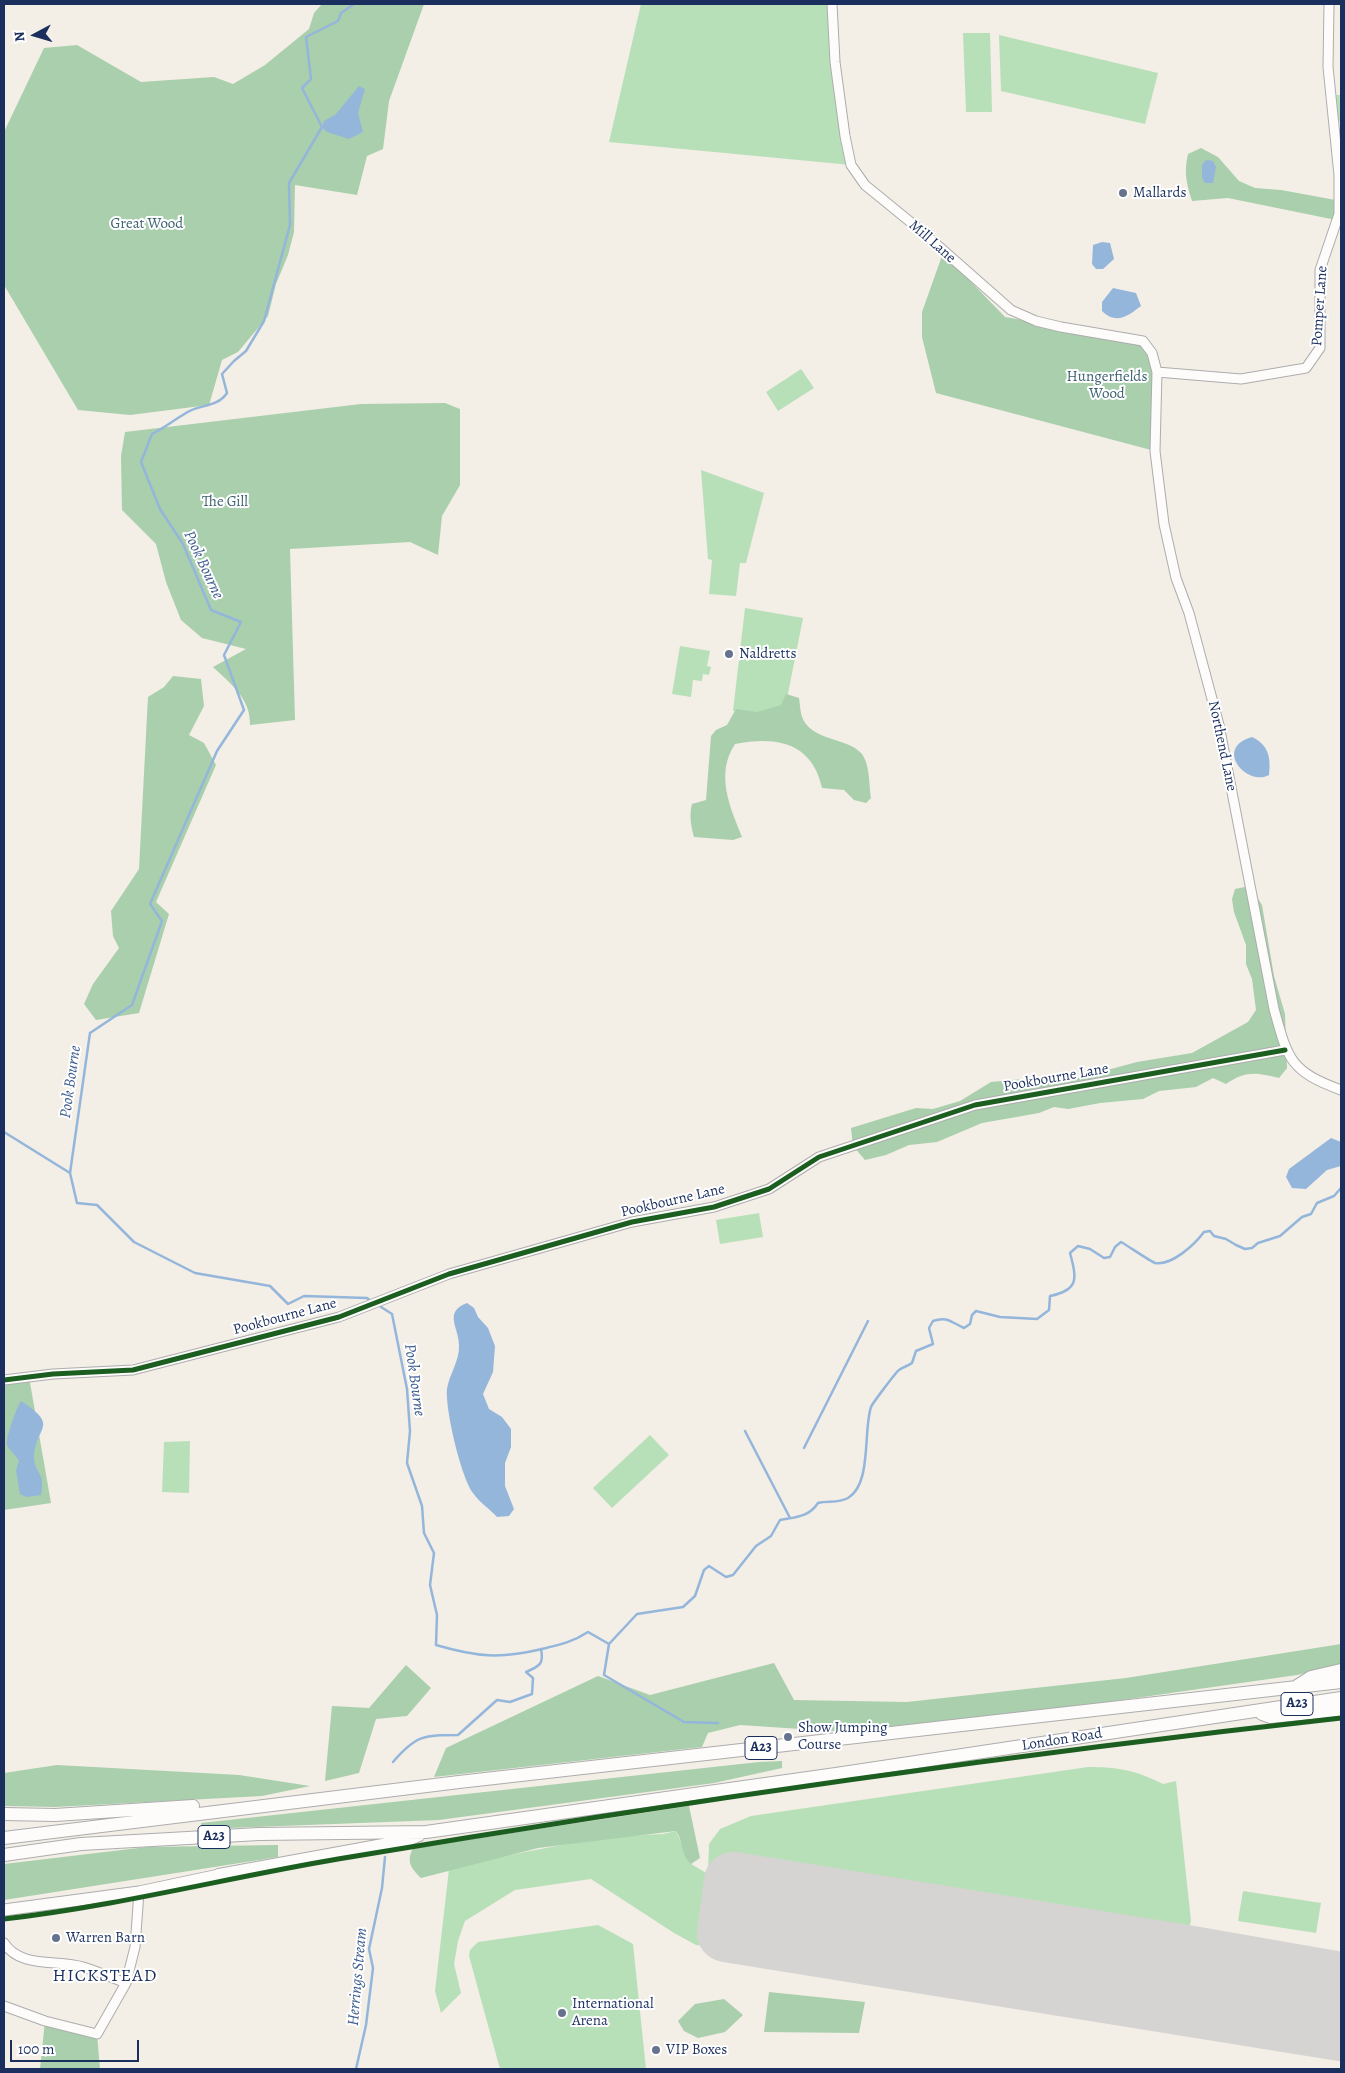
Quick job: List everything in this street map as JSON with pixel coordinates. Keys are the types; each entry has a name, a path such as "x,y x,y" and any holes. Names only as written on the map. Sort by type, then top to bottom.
{"highway":[{"path":"1293,1689 1310,1677 1341,1670"},
{"name":"A23","path":"4,1838 459,1782 1293,1689 1341,1682"},
{"name":"A23","path":"1252,1711 1341,1698"},
{"path":"1252,1711 1270,1717 1341,1710"},
{"name":"London Road","path":"426,1832 826,1775 1252,1711"},
{"path":"4,1814 55,1815 210,1805 230,1810"},
{"path":"219,1875 406,1841 426,1832"},
{"name":"A23","path":"4,1855 81,1844 249,1835 426,1832"}],"main road":[{"path":"4,1910 139,1892 219,1875"}],"street":[{"name":"Mill Lane","path":"832,4 835,62 845,136 851,165 865,185 920,229 1011,310 1036,321 1061,327 1143,341 1152,353 1157,372"},
{"name":"Pomper Lane","path":"1157,372 1241,379 1306,368 1320,348 1320,270 1339,214 1339,175 1328,67 1328,4"},
{"name":"Northend Lane","path":"1157,372 1156,450 1164,524 1176,578 1189,613 1219,725 1274,1009 1285,1050 1297,1067 1314,1080 1341,1090"},
{"name":"Pookbourne Lane","path":"4,1380 53,1374 133,1370 339,1317 449,1274 632,1222 714,1208 769,1189 819,1158 975,1105 1285,1050"},
{"path":"4,2006 45,2020 97,2034 126,1983 135,1947 139,1892"},
{"path":"4,1943 9,1951 39,1963 81,1966 126,1983"}],"green space":[{"name":"Great Wood","path":"322,4 424,4 389,101 383,149 367,156 357,195 295,185 294,232 288,255 276,284 268,316 238,352 222,360 209,405 130,415 78,410 4,285 4,132 44,48 77,45 141,82 214,77 233,84 265,65 309,29 314,13"},
{"path":"641,4 832,4 851,165 609,142"},
{"path":"963,33 990,33 992,112 966,112"},
{"path":"999,35 1158,73 1145,124 1001,91"},
{"path":"1331,95 1341,95 1341,121 1337,122"},
{"path":"1201,148 1218,157 1239,181 1255,188 1281,190 1341,201 1341,221 1228,198 1192,201 1186,177 1188,154"},
{"name":"Hungerfields Wood","path":"943,253 1005,317 1143,341 1152,353 1155,451 936,393 922,337 922,312"},
{"path":"801,369 814,388 778,411 766,392"},
{"name":"The Gill","path":"445,403 460,409 460,485 442,516 438,555 410,542 290,549 295,720 250,725 247,707 239,693 213,667 246,649 202,638 181,620 166,582 156,544 122,510 121,456 125,432 361,404"},
{"path":"701,470 764,493 746,563 740,563 736,596 709,594 712,560 708,559"},
{"path":"745,608 803,618 783,719 733,711"},
{"path":"680,646 710,651 707,666 711,667 709,675 703,674 702,681 693,680 691,697 672,694"},
{"path":"173,676 201,679 204,706 189,735 204,743 216,765 156,902 169,914 139,1013 96,1020 84,1004 93,984 119,948 113,936 111,911 139,869 148,697 164,687"},
{"path":"786,694 799,698 802,717 813,730 821,735 847,744 861,753 868,768 871,798 866,803 854,800 844,790 822,788 817,773 810,761 801,752 790,746 778,742 764,741 735,744 729,755 725,779 729,802 742,837 733,840 694,837 691,808 692,804 706,800 711,736 716,730 727,725 736,709 757,712 781,705"},
{"path":"1250,886 1262,905 1274,976 1285,1014 1287,1068 1279,1078 1252,1074 1240,1076 1226,1084 1213,1078 1196,1087 1159,1091 1143,1099 1100,1103 1068,1109 1054,1107 1039,1113 982,1123 937,1142 909,1145 886,1155 865,1160 853,1146 851,1128 916,1108 933,1109 960,1101 991,1082 1068,1075 1078,1078 1137,1062 1192,1053 1248,1022 1256,1010 1252,979 1246,964 1246,945 1234,912 1232,899 1235,889"},
{"path":"759,1213 763,1237 720,1244 716,1220"},
{"path":"29,1377 51,1503 4,1510 4,1380"},
{"path":"650,1435 669,1455 612,1508 593,1488"},
{"path":"190,1441 189,1493 162,1492 164,1442"},
{"path":"1341,1644 1341,1665 1297,1675 1108,1702 846,1732 740,1725 708,1733 702,1747 434,1777 446,1748 598,1676 650,1695 774,1663 794,1700 907,1702 1126,1678"},
{"path":"406,1665 431,1688 407,1716 376,1719 359,1773 325,1781 332,1706 369,1708"},
{"path":"782,1761 782,1768 714,1783 439,1820 202,1829 201,1823 759,1762"},
{"path":"57,1765 239,1775 310,1786 262,1796 55,1807 4,1806 4,1773"},
{"path":"1088,1767 1126,1770 1144,1775 1163,1784 1176,1781 1191,1921 1181,1953 733,1881 709,1874 720,1948 696,1945 674,1933 591,1879 515,1890 465,1921 458,1941 454,1964 461,1993 441,2013 435,1991 449,1869 555,1846 676,1831 691,1864 708,1874 709,1844 720,1829 751,1816"},
{"path":"689,1806 700,1858 691,1864 685,1856 676,1831 538,1848 421,1878 412,1868 410,1861 413,1848"},
{"path":"278,1845 278,1857 4,1900 4,1864 147,1847"},
{"path":"1243,1891 1321,1903 1316,1933 1238,1921"},
{"name":"International Arena","path":"598,1925 633,1944 646,2069 500,2069 469,1956 470,1950 478,1942"},
{"path":"769,1992 865,2002 859,2033 764,2032"},
{"path":"724,1999 743,2015 725,2032 698,2038 684,2031 678,2021 695,2004"},
{"path":"45,2021 97,2034 100,2069 40,2069"}],"water":[{"path":"359,86 365,89 358,113 363,132 349,139 327,132 322,127 324,121 336,114"},
{"path":"1206,160 1213,161 1216,167 1213,183 1205,183 1202,178 1202,165"},
{"path":"1102,242 1110,243 1114,259 1103,269 1096,269 1092,264 1093,245"},
{"path":"1113,288 1136,293 1141,306 1122,318 1112,318 1107,315 1102,311 1102,302"},
{"path":"1252,737 1262,744 1268,753 1270,763 1269,775 1252,776 1238,765 1234,757 1235,749 1241,742"},
{"path":"1331,1138 1341,1142 1341,1166 1327,1170 1306,1189 1292,1188 1286,1177 1289,1169"},
{"path":"467,1303 474,1308 478,1317 488,1328 495,1346 493,1372 483,1394 489,1409 502,1417 511,1429 511,1447 505,1463 505,1486 514,1509 509,1516 497,1517 473,1493 468,1485 459,1458 451,1426 447,1389 459,1351 454,1316 460,1307"},
{"path":"21,1401 40,1416 43,1422 43,1427 35,1447 34,1458 42,1480 41,1495 27,1497 20,1494 16,1470 19,1461 7,1445 12,1423"}],"waterway":[{"name":"Pook Bourne","path":"354,4 341,13 338,21 306,37 311,79 302,88 322,127 289,183 290,225 264,321 246,351 222,374 227,393 223,398 213,404 191,410 152,434 141,462 160,509 183,544 211,610 241,622 224,655 244,710 217,751 150,904 162,921 132,1005 90,1033 70,1173 77,1203 97,1205 134,1242 195,1273 270,1286 288,1304 304,1296 367,1298 371,1301"},
{"name":"Pook Bourne","path":"4,1132 70,1173"},
{"name":"Herrings Stream","path":"609,1644 637,1614 683,1607 695,1596 704,1570 709,1566 726,1577 733,1575 756,1546 771,1536 780,1520 806,1514 818,1503 844,1500 856,1491 864,1469 871,1407 897,1372 912,1363 916,1351 933,1344 929,1328 933,1321 946,1319 964,1328 970,1324 972,1315 976,1311 1000,1317 1037,1319 1049,1310 1050,1296 1066,1290 1074,1282 1074,1270 1070,1253 1078,1246 1090,1249 1104,1258 1110,1257 1115,1247 1121,1242 1152,1262 1162,1263 1176,1258 1204,1232 1210,1231 1214,1236 1226,1239 1245,1249 1252,1248 1258,1243 1280,1236 1302,1217 1311,1214 1317,1203 1334,1196 1341,1188"},
{"name":"Pook Bourne","path":"378,1305 392,1314 407,1389 410,1431 407,1463 422,1506 424,1533 434,1553 430,1585 437,1615 436,1645 476,1654 513,1654 560,1644 588,1632 609,1644"},
{"path":"804,1448 868,1321"},
{"path":"745,1431 790,1518"},
{"path":"609,1644 604,1675 684,1722 718,1723"},
{"name":"Herrings Stream","path":"393,1762 408,1746 421,1738 437,1735 458,1735 497,1700 510,1702 532,1694 533,1678 526,1672 540,1664 542,1658 541,1649"},
{"name":"Herrings Stream","path":"356,2069 366,2025 373,1968 369,1949 382,1888 385,1857"}],"runway":[{"path":"1341,1981 1181,1953 733,1881 726,1933 1341,2032"}],"cycle path":[{"path":"4,1380 53,1374 133,1370 339,1317 449,1274 632,1222 714,1207 769,1189 819,1157 975,1105 1285,1050"},
{"path":"4,1919 88,1907 296,1866 463,1838 839,1781 1215,1732 1341,1718"}],"place":[{"name":"Mallards","path":"1123,193"},
{"name":"Naldretts","path":"729,654"},
{"name":"Show Jumping Course","path":"788,1737"},
{"name":"Warren Barn","path":"56,1938"},
{"name":"International Arena","path":"562,2013"},
{"name":"VIP Boxes","path":"656,2050"}],"district":[{"name":"HICKSTEAD","path":"105,1977"}]}
